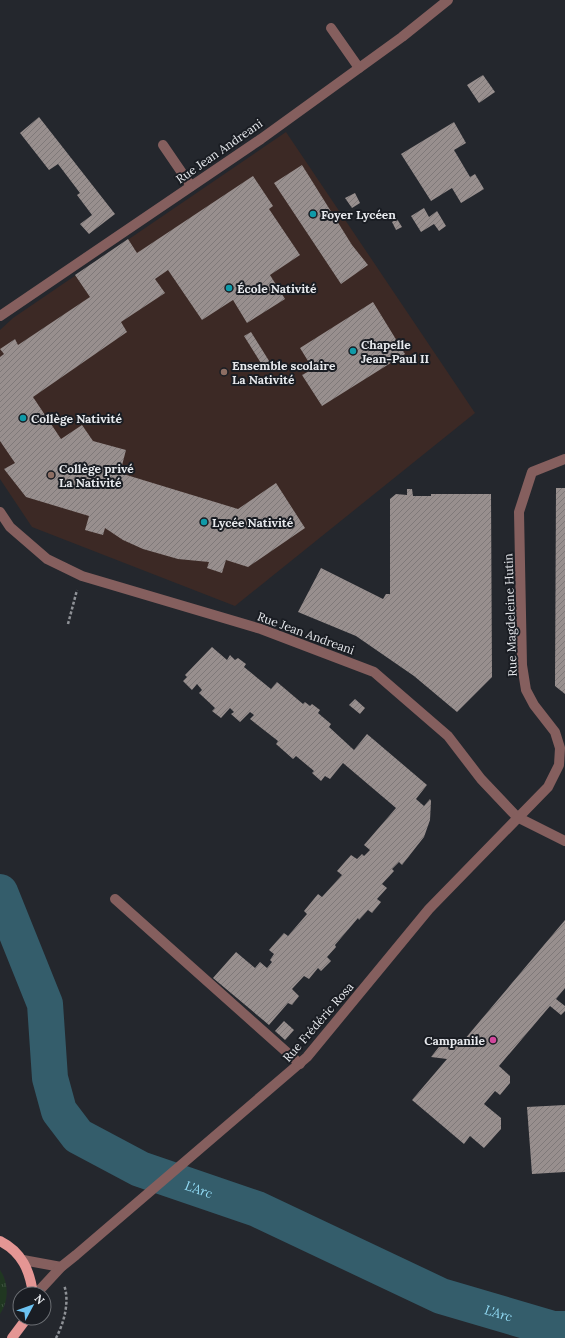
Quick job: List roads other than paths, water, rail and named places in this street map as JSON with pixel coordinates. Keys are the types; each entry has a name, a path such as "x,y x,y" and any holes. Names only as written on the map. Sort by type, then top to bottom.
{"main road":[{"path":"0,1241 9,1245 23,1260 31,1278 32,1286"},
{"path":"12,1338 22,1326"}],"street":[{"name":"Rue Jean Andreani","path":"0,316 191,186 359,68 448,0"},
{"path":"331,28 359,68"},
{"path":"163,145 191,186"},
{"name":"Rue Magdeleine Hutin","path":"517,817 548,787 559,766 560,748 555,732 534,705 526,690 522,665 519,512 532,472 565,459"},
{"name":"Rue Jean Andreani","path":"0,512 10,527 47,559 82,576 261,629 374,672 448,736 481,779 517,817 565,841"},
{"name":"Rue Frédéric Rosa","path":"42,1286 60,1267 300,1064 428,909 517,817"},
{"path":"115,899 300,1064"},
{"path":"23,1260 60,1267"}],"waterway":[{"name":"L'Arc","path":"0,892 45,1004 50,1078 59,1111 78,1136 140,1169 257,1209 441,1296 553,1329 565,1329"}],"place":[{"name":"Foyer Lycéen","path":"313,214"},
{"name":"École Nativité","path":"229,288"},
{"name":"Chapelle Jean-Paul II","path":"353,351"},
{"name":"Ensemble scolaire La Nativité","path":"224,372"},
{"name":"Collège Nativité","path":"23,418"},
{"name":"Collège privé La Nativité","path":"51,475"},
{"name":"Lycée Nativité","path":"204,522"},
{"name":"Campanile","path":"493,1040"}]}
